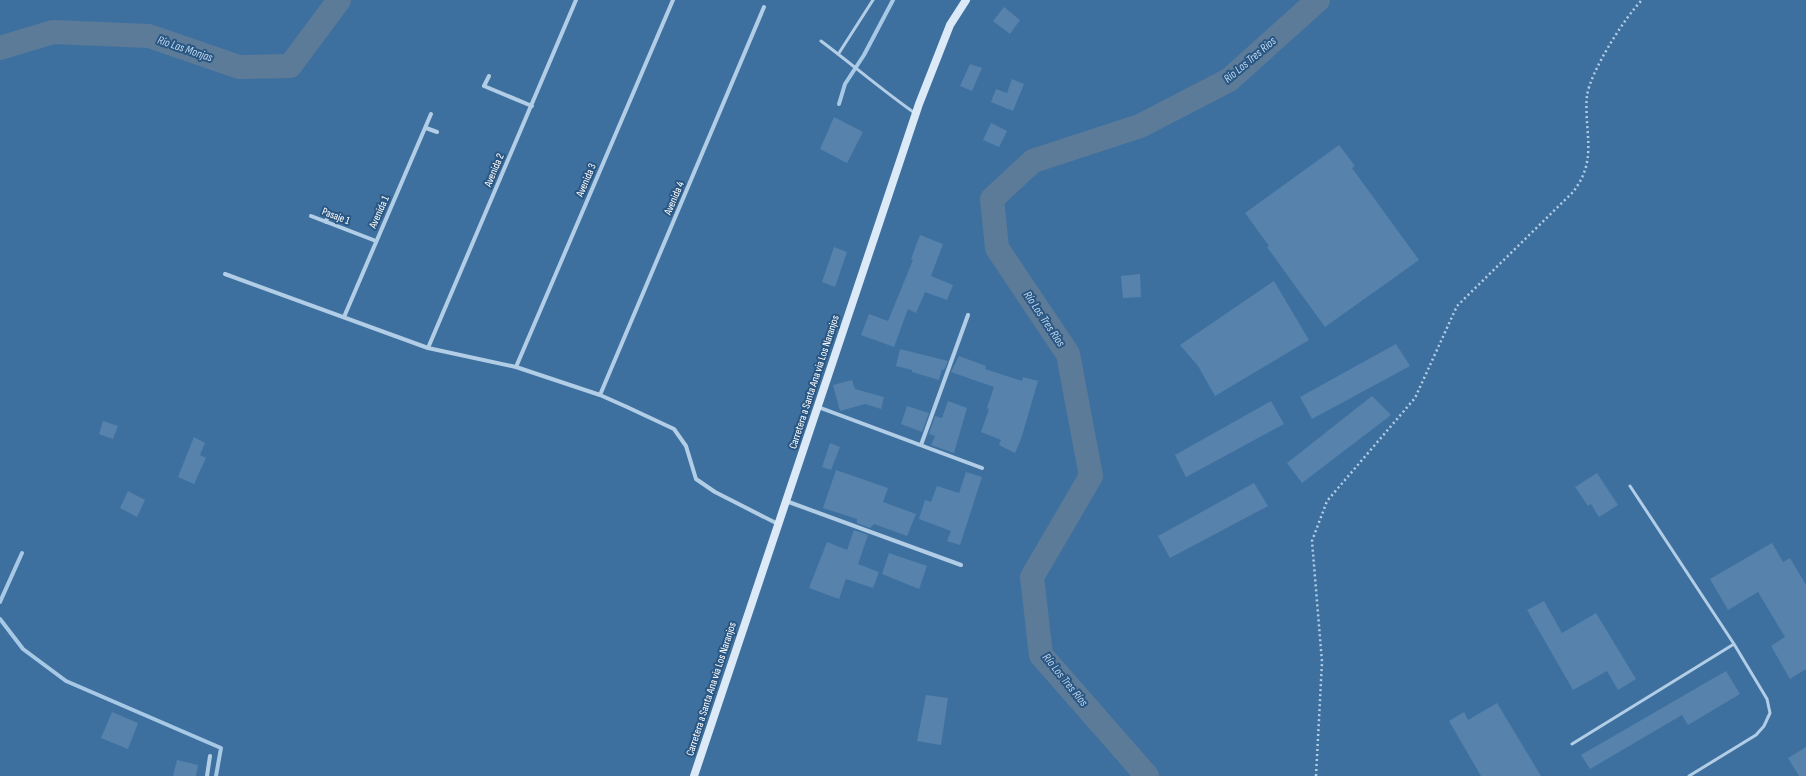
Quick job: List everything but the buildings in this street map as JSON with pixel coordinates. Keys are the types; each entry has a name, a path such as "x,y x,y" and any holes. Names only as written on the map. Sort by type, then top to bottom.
{"main road":[{"name":"Carretera a Santa Ana via Los Naranjos","path":"694,776 916,114 950,25 966,0"}],"street":[{"name":"Avenida 2","path":"428,348 576,0"},
{"name":"Avenida 3","path":"516,367 672,0"},
{"name":"Avenida 4","path":"600,395 764,7"},
{"path":"489,76 484,86 532,106"},
{"name":"Avenida 1","path":"344,317 431,114"},
{"path":"426,128 437,132"},
{"path":"326,222 329,212"},
{"name":"Pasaje 1","path":"311,216 376,241"},
{"path":"225,274 428,348 516,367 600,395 674,429 686,446 696,479 715,492 778,524"},
{"path":"921,445 968,316"},
{"path":"817,407 982,468"},
{"path":"786,500 961,565"},
{"path":"206,776 210,756"}],"lane":[{"path":"839,54 873,0"},
{"path":"821,41 882,90 916,114"},
{"path":"1630,486 1734,644 1767,698 1770,713 1764,726 1756,735 1689,776"},
{"path":"1572,744 1734,644"}],"path":[{"path":"1316,776 1322,662 1312,541 1327,502 1415,398 1457,306 1574,191 1584,175 1589,147 1587,95 1598,68 1618,31 1642,0"}],"shaded area":[{"path":"0,0 1806,0 1806,776 0,776"}],"waterway":[{"name":"Río Las Monjas","path":"0,48 53,32 149,36 239,67 290,66 339,0"},
{"path":"839,104 845,84 864,55 893,0"},
{"name":"Río Los Tres Ríos","path":"1147,776 1041,655 1032,577 1091,476 1068,354 997,248 992,199 1033,161 1140,126 1229,80 1318,0"},
{"path":"0,602 22,553"},
{"path":"0,619 23,649 66,681 221,748 216,776"}]}
